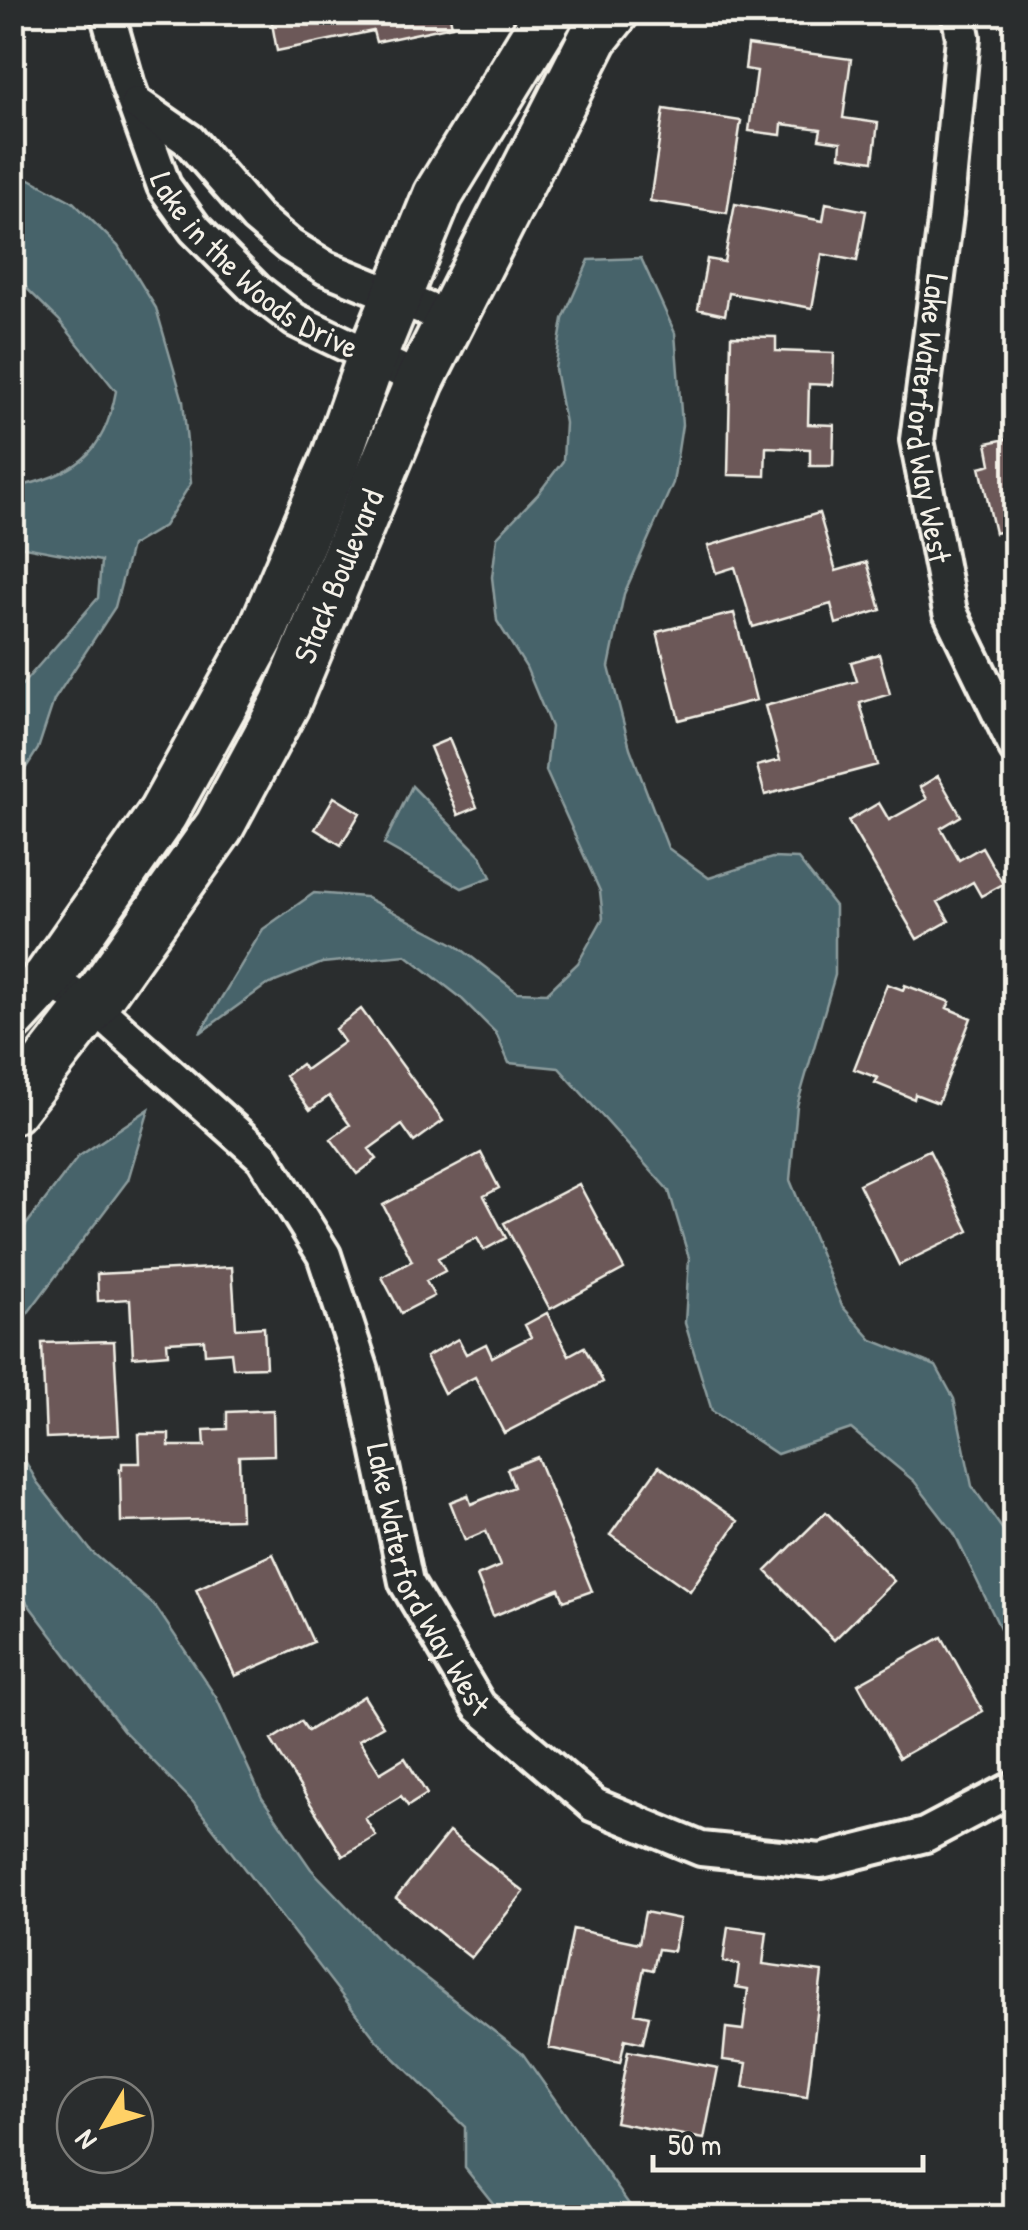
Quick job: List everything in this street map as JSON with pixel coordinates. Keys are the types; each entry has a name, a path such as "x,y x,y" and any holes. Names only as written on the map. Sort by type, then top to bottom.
{"street":[{"name":"Lake in the Woods Drive","path":"107,12 128,86 164,186 194,228 256,290 295,320 420,380"},
{"name":"Stack Boulevard","path":"12,1018 48,978 163,813 260,637 335,462 371,359 438,195 550,12"},
{"name":"Stack Boulevard","path":"12,1110 92,1006 219,827 286,704 420,380 594,37 614,12"},
{"name":"Lake Waterford Way West","path":"958,12 963,36 946,214 917,440 950,612 1016,748"},
{"name":"Lake in the Woods Drive","path":"137,104 190,140 256,217 289,245 326,268 451,319"},
{"name":"Lake Waterford Way West","path":"48,978 92,1006 263,1156 324,1255 362,1371 406,1582 479,1706 594,1805 701,1849 821,1861 925,1836 1016,1787"}],"water":[{"path":"13,170 73,202 118,246 156,308 183,401 191,483 164,526 131,546 115,607 54,700 38,749 13,788 13,695 98,598 101,561 13,545 13,488 53,476 83,459 103,432 116,391 59,320 13,275"},
{"path":"641,258 675,333 682,425 673,483 624,594 609,667 630,748 668,848 709,878 772,858 798,859 835,906 835,975 797,1106 790,1180 842,1306 872,1340 936,1366 954,1399 972,1486 1015,1542 1015,1634 1001,1630 954,1533 914,1481 851,1429 777,1454 712,1411 685,1323 689,1258 669,1191 559,1068 509,1063 496,1033 460,997 406,955 322,963 265,986 200,1033 263,929 314,893 365,897 456,945 517,992 547,993 578,963 603,918 600,891 546,771 551,727 526,667 497,621 492,577 497,537 563,461 565,423 555,369 563,319 589,260"},
{"path":"412,786 481,856 491,877 462,888 384,844"},
{"path":"149,1109 128,1180 15,1330 13,1359 13,1242 78,1157"},
{"path":"13,1439 37,1482 92,1552 156,1607 216,1697 262,1798 311,1869 386,1947 523,2054 638,2217 504,2217 465,2168 465,2127 377,2041 193,1802 123,1730 13,1584"}],"building":[{"path":"221,12 262,12 223,21"},
{"path":"270,12 449,12 452,26 376,42 373,31 277,51"},
{"path":"762,12 820,12 767,29"},
{"path":"748,45 851,59 843,118 878,123 873,161 840,156 841,142 819,139 821,129 782,124 781,135 749,131 757,71 745,69"},
{"path":"664,109 741,121 727,213 650,201"},
{"path":"826,203 866,211 857,261 822,254 812,308 729,293 725,315 698,309 707,259 724,262 735,204 823,221"},
{"path":"731,336 776,337 776,351 834,353 833,385 809,384 808,424 834,425 833,466 810,466 810,449 766,447 765,476 728,475"},
{"path":"1016,437 1016,552 1008,553 1003,531 995,533 980,467 991,464 987,443"},
{"path":"819,513 836,571 867,562 881,610 836,624 831,604 753,627 735,567 716,573 708,546"},
{"path":"734,613 756,700 679,720 657,632"},
{"path":"879,654 890,694 860,703 877,765 765,795 757,766 780,760 765,706 857,681 851,662"},
{"path":"449,739 477,807 458,815 430,747"},
{"path":"938,776 961,816 941,828 959,860 982,847 1003,884 981,896 973,882 938,902 949,921 917,939 848,821 879,803 889,820 927,799 920,787"},
{"path":"334,797 360,813 341,845 315,829"},
{"path":"887,984 903,990 905,985 950,1002 947,1008 971,1018 938,1103 915,1094 914,1099 875,1083 878,1078 854,1069"},
{"path":"361,1009 443,1121 414,1142 402,1125 369,1149 377,1159 357,1174 331,1139 350,1125 329,1096 310,1110 285,1076 301,1064 305,1070 344,1042 335,1029"},
{"path":"929,1150 969,1231 899,1265 859,1184"},
{"path":"481,1153 499,1188 484,1196 506,1238 484,1250 477,1238 438,1258 445,1271 426,1281 434,1296 401,1313 382,1277 412,1261 383,1205"},
{"path":"579,1184 624,1269 550,1309 504,1223"},
{"path":"232,1267 236,1329 264,1327 266,1367 233,1368 231,1352 205,1354 204,1340 167,1342 168,1354 133,1357 130,1299 98,1301 97,1274"},
{"path":"547,1313 569,1355 584,1347 603,1382 504,1433 475,1377 444,1393 426,1357 458,1339 466,1354 486,1344 492,1357 531,1337 525,1325"},
{"path":"114,1341 119,1435 46,1438 42,1343"},
{"path":"273,1410 274,1455 239,1456 241,1519 121,1522 120,1469 122,1463 140,1463 139,1434 169,1434 169,1446 205,1446 204,1430 227,1429 227,1412"},
{"path":"537,1457 592,1591 564,1601 559,1589 493,1616 477,1576 500,1566 486,1531 465,1540 450,1502 468,1495 471,1504 514,1487 507,1469"},
{"path":"659,1466 738,1521 690,1591 610,1535"},
{"path":"826,1512 894,1581 834,1640 766,1571"},
{"path":"273,1554 313,1642 235,1676 196,1589"},
{"path":"942,1637 983,1711 899,1758 858,1684"},
{"path":"364,1696 383,1726 359,1740 380,1773 405,1758 427,1794 408,1806 401,1796 365,1818 376,1836 343,1856 271,1740 301,1721 308,1731"},
{"path":"449,1832 524,1892 471,1958 396,1898"},
{"path":"645,1912 680,1919 673,1951 658,1949 653,1970 644,1968 635,2013 649,2016 643,2043 625,2039 620,2063 549,2048 573,1929 639,1943"},
{"path":"728,1927 767,1932 763,1964 822,1972 807,2097 743,2088 747,2063 723,2060 726,2028 743,2030 748,1989 736,1987 739,1964 723,1962"},
{"path":"628,2051 718,2068 704,2139 615,2122"}]}
